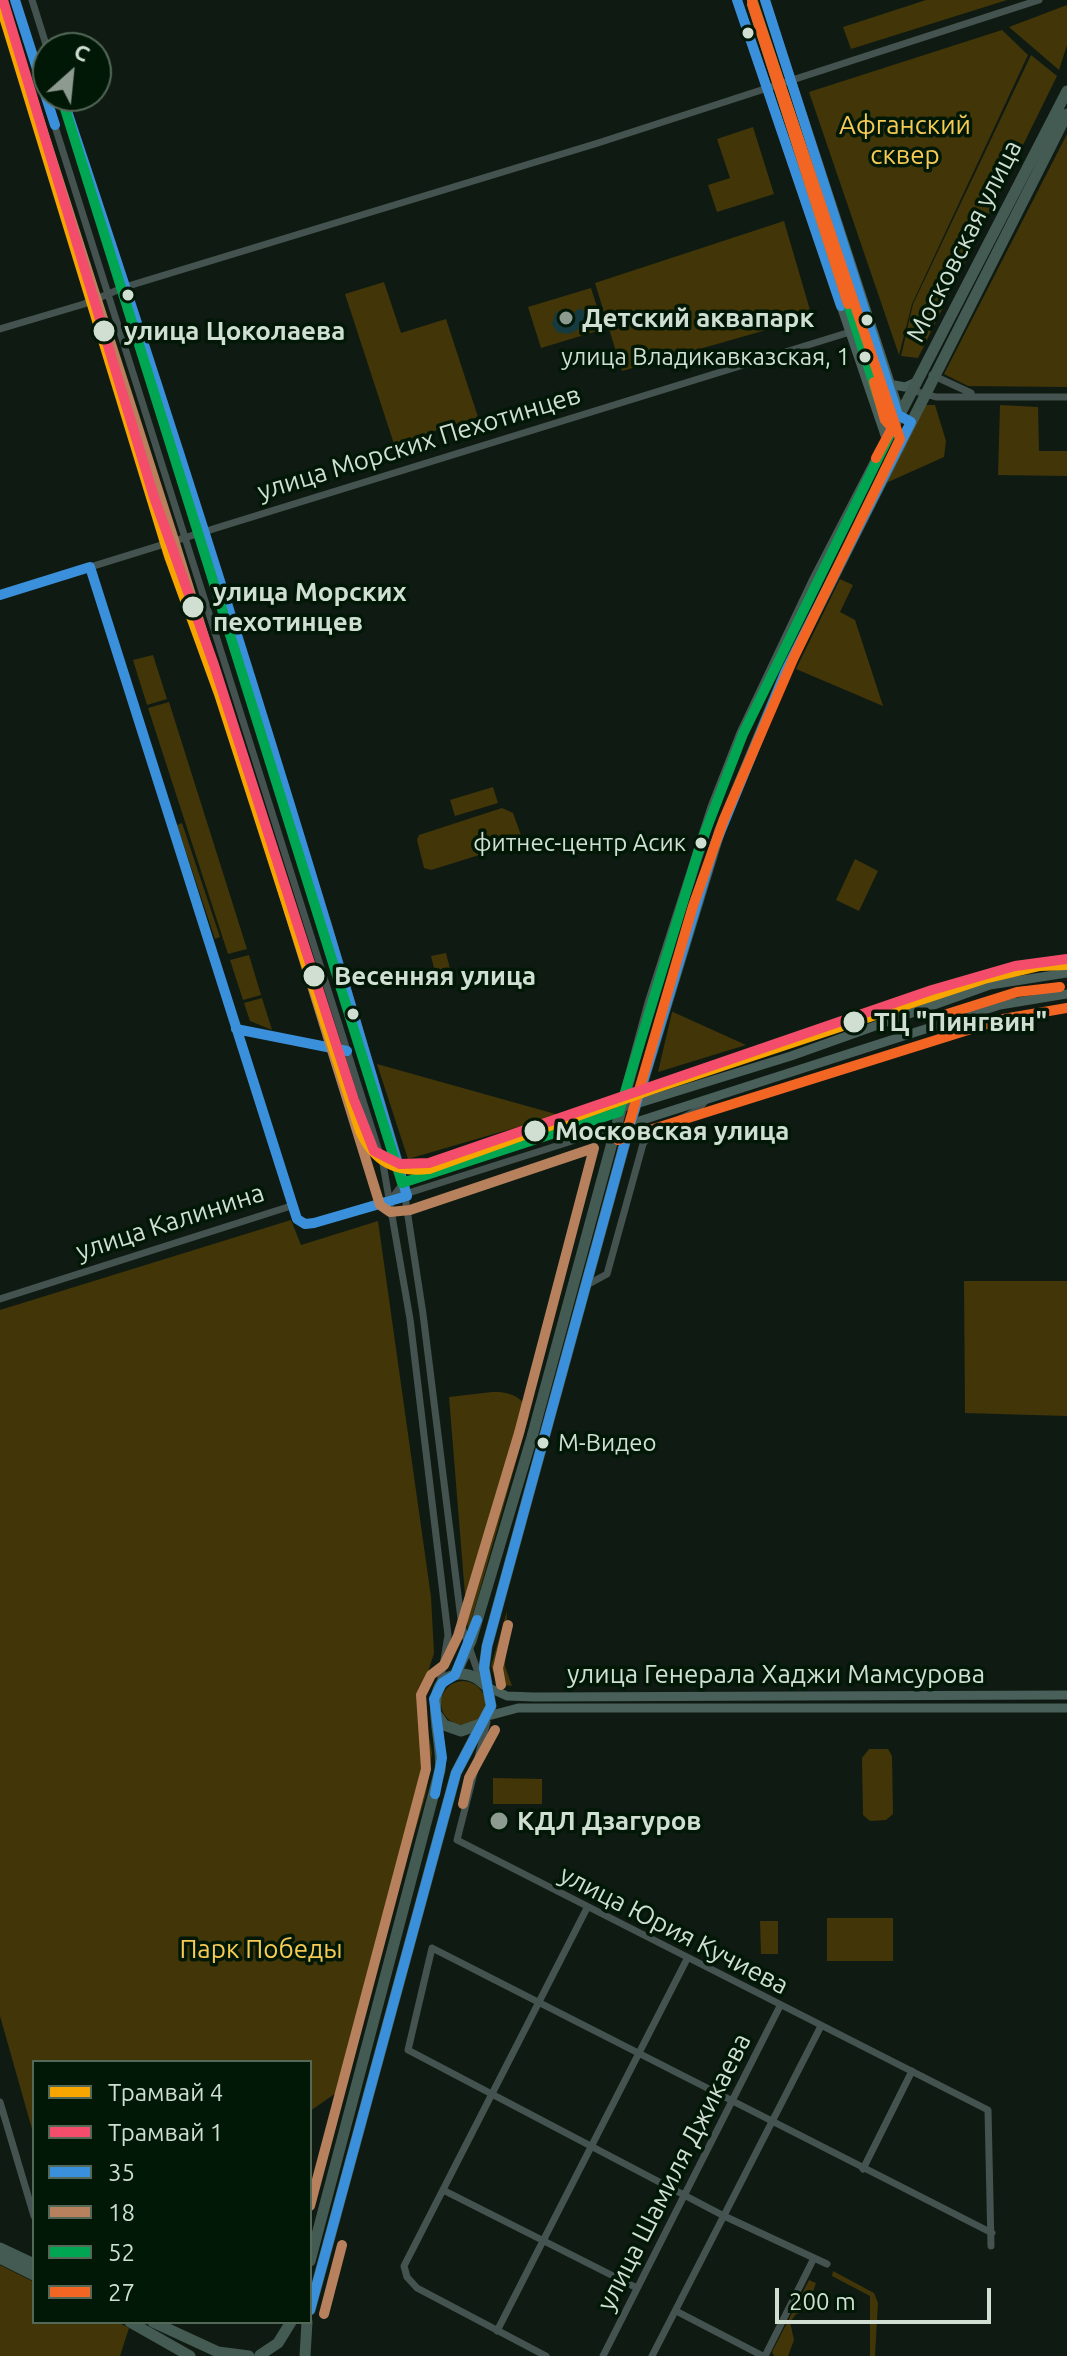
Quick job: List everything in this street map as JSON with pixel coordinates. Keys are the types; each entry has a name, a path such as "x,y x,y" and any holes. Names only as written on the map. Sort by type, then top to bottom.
{"highway":[{"name":"Московская улица","path":"455,1675 467,1648 532,1437 614,1127 673,922 713,807 773,665 886,438 1067,91"},
{"name":"Московская улица","path":"486,1719 491,1706 484,1684 487,1646 630,1124 714,847 756,739 934,375 1067,114"},
{"path":"312,2253 438,1780 442,1758 434,1699 440,1685 455,1675 464,1674 484,1684"},
{"path":"436,1714 444,1725 461,1731 486,1719"},
{"path":"312,2303 456,1773 486,1719"},
{"path":"0,2248 32,2263"},
{"path":"0,2258 32,2274"},
{"path":"134,2324 190,2356"},
{"path":"157,2324 218,2352 249,2356"},
{"path":"259,2356 278,2343 290,2324"},
{"path":"305,2356 307,2324"},
{"path":"259,2356 278,2356"}],"main road":[{"path":"737,0 886,438"},
{"path":"765,0 898,415 911,422"},
{"path":"869,388 888,381 905,387 916,382"},
{"path":"636,1104 791,1056 990,985 1014,978 1067,973"},
{"name":"улица Калинина","path":"630,1124 1000,1005 1067,994"},
{"name":"улица Генерала Хаджи Мамсурова","path":"484,1684 507,1696 534,1697 1067,1695"},
{"path":"962,1695 963,1708"},
{"name":"улица Генерала Хаджи Мамсурова","path":"486,1719 518,1708 1067,1708"}],"street":[{"path":"15,0 187,536 392,1198 448,1635 440,1685"},
{"path":"32,0 42,32"},
{"path":"0,329 125,287 766,89 1039,0"},
{"path":"67,112 329,927 404,1182 467,1648 484,1684"},
{"name":"улица Морских Пехотинцев","path":"0,595 850,332"},
{"path":"977,396 934,375 916,382 924,396 1067,397"},
{"path":"587,1285 607,1274 643,1144 649,1134 698,1112 706,1100"},
{"path":"392,1198 404,1182 636,1104"},
{"path":"670,1123 673,1110"},
{"name":"улица Калинина","path":"0,1299 291,1206 297,1219 305,1224 407,1196 630,1124"},
{"name":"улица Юрия Кучиева","path":"486,1719 457,1840 988,2110 992,2233"},
{"path":"546,2356 417,2288 404,2272 587,1908"},
{"path":"827,2264 724,2216 408,2050 432,1948 992,2233 991,2246"},
{"path":"497,2331 687,1959"},
{"name":"улица Шамиля Джикаева","path":"603,2356 780,2006"},
{"path":"652,2356 821,2026"},
{"path":"863,2169 912,2071"},
{"path":"0,2102 32,2209"},
{"path":"443,2190 637,2288"},
{"path":"676,2311 764,2356 814,2258"}],"green space":[{"path":"750,0 758,0 778,61 770,63"},
{"path":"926,0 1007,0 851,49 843,27"},
{"path":"1067,5 1067,45 1059,70 1009,27"},
{"name":"Афганский сквер","path":"1002,30 1028,55 912,304 899,355 809,92"},
{"path":"1031,55 1057,76 918,358 901,356 913,304"},
{"path":"791,104 879,379 873,382 782,107"},
{"path":"753,127 774,194 717,212 708,185 730,178 717,139"},
{"path":"1067,134 1067,387 968,386 944,374"},
{"path":"784,221 812,317 622,371 595,283"},
{"path":"384,282 401,333 446,319 478,417 394,444 345,294"},
{"name":"Детский аквапарк","path":"591,288 604,329 541,348 528,307"},
{"path":"925,405 935,405 946,441 944,457 886,483"},
{"path":"1000,405 1038,407 1039,451 1067,451 1067,476 998,475"},
{"path":"840,579 853,585 840,612 855,620 883,706 796,669"},
{"path":"153,655 167,699 147,705 133,660"},
{"path":"169,702 247,949 228,954 148,708"},
{"path":"493,787 498,803 455,816 450,800"},
{"path":"502,808 513,813 521,835 518,843 431,870 424,868 417,840 419,835"},
{"path":"182,823 220,937 215,939 177,825"},
{"path":"855,859 878,871 859,911 836,900"},
{"path":"446,953 453,981 438,984 431,956"},
{"path":"249,955 261,995 243,1000 230,960"},
{"path":"262,998 272,1030 250,1021 244,1003"},
{"path":"673,1012 746,1045 658,1072"},
{"path":"377,1064 559,1115 408,1159"},
{"name":"Парк Победы","path":"291,1220 301,1245 378,1221 431,1597 434,1653 424,1685 424,1706 432,1753 426,1794 339,2091 312,2110 312,2060 32,2060 32,2129 0,2016 0,1310"},
{"path":"964,1281 1067,1281 1067,1416 965,1413"},
{"path":"492,1392 516,1396 529,1416 468,1632 449,1397"},
{"path":"507,1611 505,1666 512,1686 497,1684 491,1666"},
{"path":"463,1681 479,1687 485,1703 479,1719 463,1725 447,1719 441,1703 447,1687"},
{"path":"869,1749 888,1749 892,1756 893,1814 886,1820 870,1821 863,1815 862,1758"},
{"path":"493,1778 542,1779 542,1804 493,1804"},
{"path":"827,1918 893,1918 893,1961 827,1961"},
{"path":"760,1921 778,1921 778,1954 761,1954"},
{"path":"0,2265 32,2281 32,2324 121,2324 129,2328 120,2356 0,2356"},
{"path":"833,2271 874,2293 878,2303 875,2356 870,2356 870,2296 832,2276"},
{"path":"809,2280 816,2283 806,2311 796,2314 790,2322 794,2340 788,2356 774,2356 772,2352"}],"water":[{"path":"579,308 587,313 584,326 569,334 557,332 552,324 556,312 561,311 560,318 567,321"}],"tram line":[{"name":"1","path":"3,0 154,497 214,665 354,1100 374,1151 400,1164 429,1163 932,990 1015,966 1067,959"},
{"name":"4","path":"0,4 169,556 219,694 360,1131 379,1158 396,1167 429,1169 650,1090 984,979 1040,966 1067,965"}],"transit line":[{"name":"35","path":"15,0 55,125"},
{"name":"35","path":"737,0 841,306"},
{"name":"52","path":"752,0 854,304"},
{"name":"27","path":"627,1131 693,906 724,819 794,657 900,439 752,0"},
{"name":"35","path":"312,2303 456,1773 491,1706 484,1668 487,1646 630,1124 714,847 786,671 911,422 898,415 765,0"},
{"name":"18","path":"2,4 174,540 380,1205 390,1212 410,1210 594,1148 519,1433 458,1636 444,1665 431,1675 421,1695 426,1769 312,2198"},
{"name":"52","path":"66,112 402,1183 619,1112 701,843 743,734 893,428 885,419 752,4"},
{"name":"27","path":"752,4 848,304"},
{"name":"35","path":"67,112 240,644 407,1196 314,1223 305,1224 297,1219 90,567"},
{"name":"27","path":"874,382 885,420 892,428 876,458"},
{"name":"35","path":"0,595 90,567"},
{"name":"27","path":"944,1015 1017,992 1060,987"},
{"name":"27","path":"618,1140 1003,1019 1067,1008"},
{"name":"35","path":"236,1029 347,1051"},
{"name":"35","path":"435,1794 442,1758 434,1699 442,1683 455,1675 477,1620"},
{"name":"18","path":"501,1685 498,1668 508,1625"},
{"name":"18","path":"463,1804 469,1778 495,1730"},
{"name":"18","path":"324,2314 342,2245"}],"place":[{"name":"Детский аквапарк","path":"566,318"},
{"name":"улица Цоколаева","path":"104,331"},
{"name":"улица Владикавказская, 1","path":"865,357"},
{"name":"улица Морских пехотинцев","path":"193,607"},
{"name":"фитнес-центр Асик","path":"701,843"},
{"name":"Весенняя улица","path":"314,976"},
{"name":"ТЦ \"Пингвин\"","path":"854,1022"},
{"name":"Московская улица","path":"535,1131"},
{"name":"М-Видео","path":"543,1443"},
{"name":"КДЛ Дзагуров","path":"499,1821"}]}
